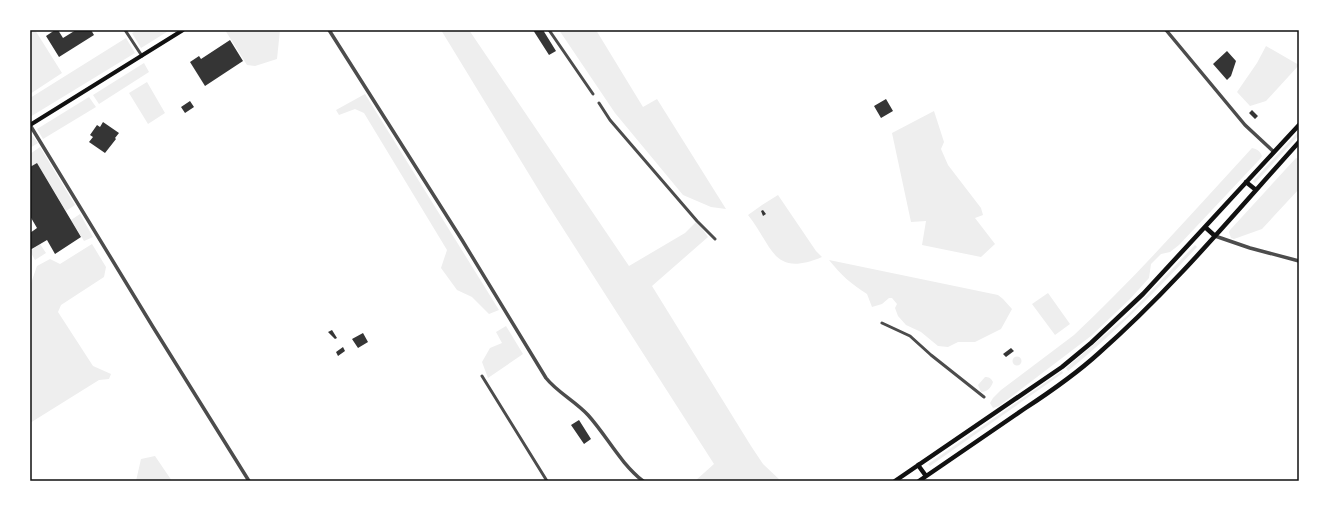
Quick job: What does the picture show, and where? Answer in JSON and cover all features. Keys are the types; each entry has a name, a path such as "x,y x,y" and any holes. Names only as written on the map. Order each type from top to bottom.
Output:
{"main road":[{"path":"30,125 184,30"},
{"path":"895,481 1037,384 1082,351 1143,294 1299,125"},
{"path":"919,481 1041,398 1075,374 1099,354 1152,304 1299,142"},
{"path":"1246,182 1256,190"},
{"path":"1205,227 1215,236"},
{"path":"918,465 926,476"}],"street":[{"path":"125,30 142,56"},
{"path":"329,30 462,240 546,378 587,414 629,468 643,481"},
{"path":"549,30 593,94"},
{"path":"1166,30 1245,125 1274,152"},
{"path":"599,103 610,120 697,221 715,239"},
{"path":"30,125 152,327 249,481"},
{"path":"1215,236 1250,248 1299,261"},
{"path":"882,323 910,336 931,355 984,397"},
{"path":"482,376 547,481"}],"shaded area":[{"path":"30,30 35,30 62,73 30,94"},
{"path":"138,30 170,30 141,48 132,33"},
{"path":"225,30 280,30 277,59 255,66 247,65"},
{"path":"441,30 469,30 629,266 685,233 697,221 708,237 652,286 751,446 763,464 781,481 695,481 714,464 546,202"},
{"path":"559,30 596,30 643,107 657,99 726,209 711,207 683,195 615,113"},
{"path":"126,38 135,53 30,117 30,98"},
{"path":"1266,46 1299,65 1266,101 1250,106 1237,92 1257,63"},
{"path":"144,63 149,72 99,104 93,95"},
{"path":"147,82 165,113 148,124 129,93"},
{"path":"365,94 499,310 489,314 472,297 457,290 441,268 447,250 364,113 355,109 339,115 336,110"},
{"path":"89,97 96,107 43,139 37,129"},
{"path":"934,111 944,142 941,149 948,165 981,208 983,215 975,218 995,244 981,257 922,245 926,221 911,222 892,133"},
{"path":"1299,131 1299,135 1255,183 1253,181"},
{"path":"30,133 38,143 30,148"},
{"path":"40,147 75,205 66,211 37,163 30,167 30,154"},
{"path":"1252,148 1260,153 1262,156 1260,159 1179,245 1170,252 1161,254 1151,264 1149,278 1130,299 1091,336 999,406 993,408 990,403 993,398 1001,390 1074,335 1097,313 1165,243"},
{"path":"1296,158 1299,159 1299,189 1262,229 1234,239 1231,238 1229,232 1230,230"},
{"path":"778,195 816,251 822,257 793,264 783,261 776,256 769,247 748,215"},
{"path":"80,214 93,237 84,241 71,220"},
{"path":"40,244 46,253 35,260 30,251"},
{"path":"92,244 106,267 104,277 61,305 58,312 93,366 111,374 109,379 99,380 30,423 30,286 37,266 50,259 60,264"},
{"path":"1195,245 1197,247 1135,311 1068,371 1066,368 1127,316"},
{"path":"829,260 998,295 1012,309 1001,329 975,342 958,342 948,347 938,346 921,332 906,325 898,316 895,308 897,304 892,298 889,298 882,304 872,307 867,294 846,279"},
{"path":"1048,293 1070,324 1055,335 1032,304"},
{"path":"506,326 523,354 488,378 482,362 490,348 502,343 496,332"},
{"path":"1017,356 1022,361 1017,366 1012,361"},
{"path":"1062,371 1063,373 930,466 928,464"},
{"path":"985,377 990,378 993,382 988,389 981,392 978,385"},
{"path":"155,456 172,481 136,481 141,459"}],"building":[{"path":"55,30 58,30 63,38 76,30 91,30 94,35 59,57 46,36"},
{"path":"533,30 543,30 556,51 549,55"},
{"path":"230,40 243,61 205,86 190,62 199,56 201,59"},
{"path":"1227,51 1236,61 1231,76 1227,80 1213,64"},
{"path":"886,99 893,111 881,118 874,106"},
{"path":"190,101 194,107 185,113 181,107"},
{"path":"1252,110 1258,116 1255,119 1249,113"},
{"path":"103,122 119,133 105,153 89,142 93,137 90,135 97,125 100,127"},
{"path":"37,163 81,237 55,254 47,240 30,250 30,233 37,228 30,216 30,167"},
{"path":"763,210 766,214 763,216 761,211"},
{"path":"332,330 337,338 335,339 328,332"},
{"path":"363,333 368,342 358,348 352,339"},
{"path":"343,347 345,351 338,356 336,352"},
{"path":"1011,348 1014,351 1006,357 1003,354"},
{"path":"579,420 591,439 584,444 571,425"}]}
